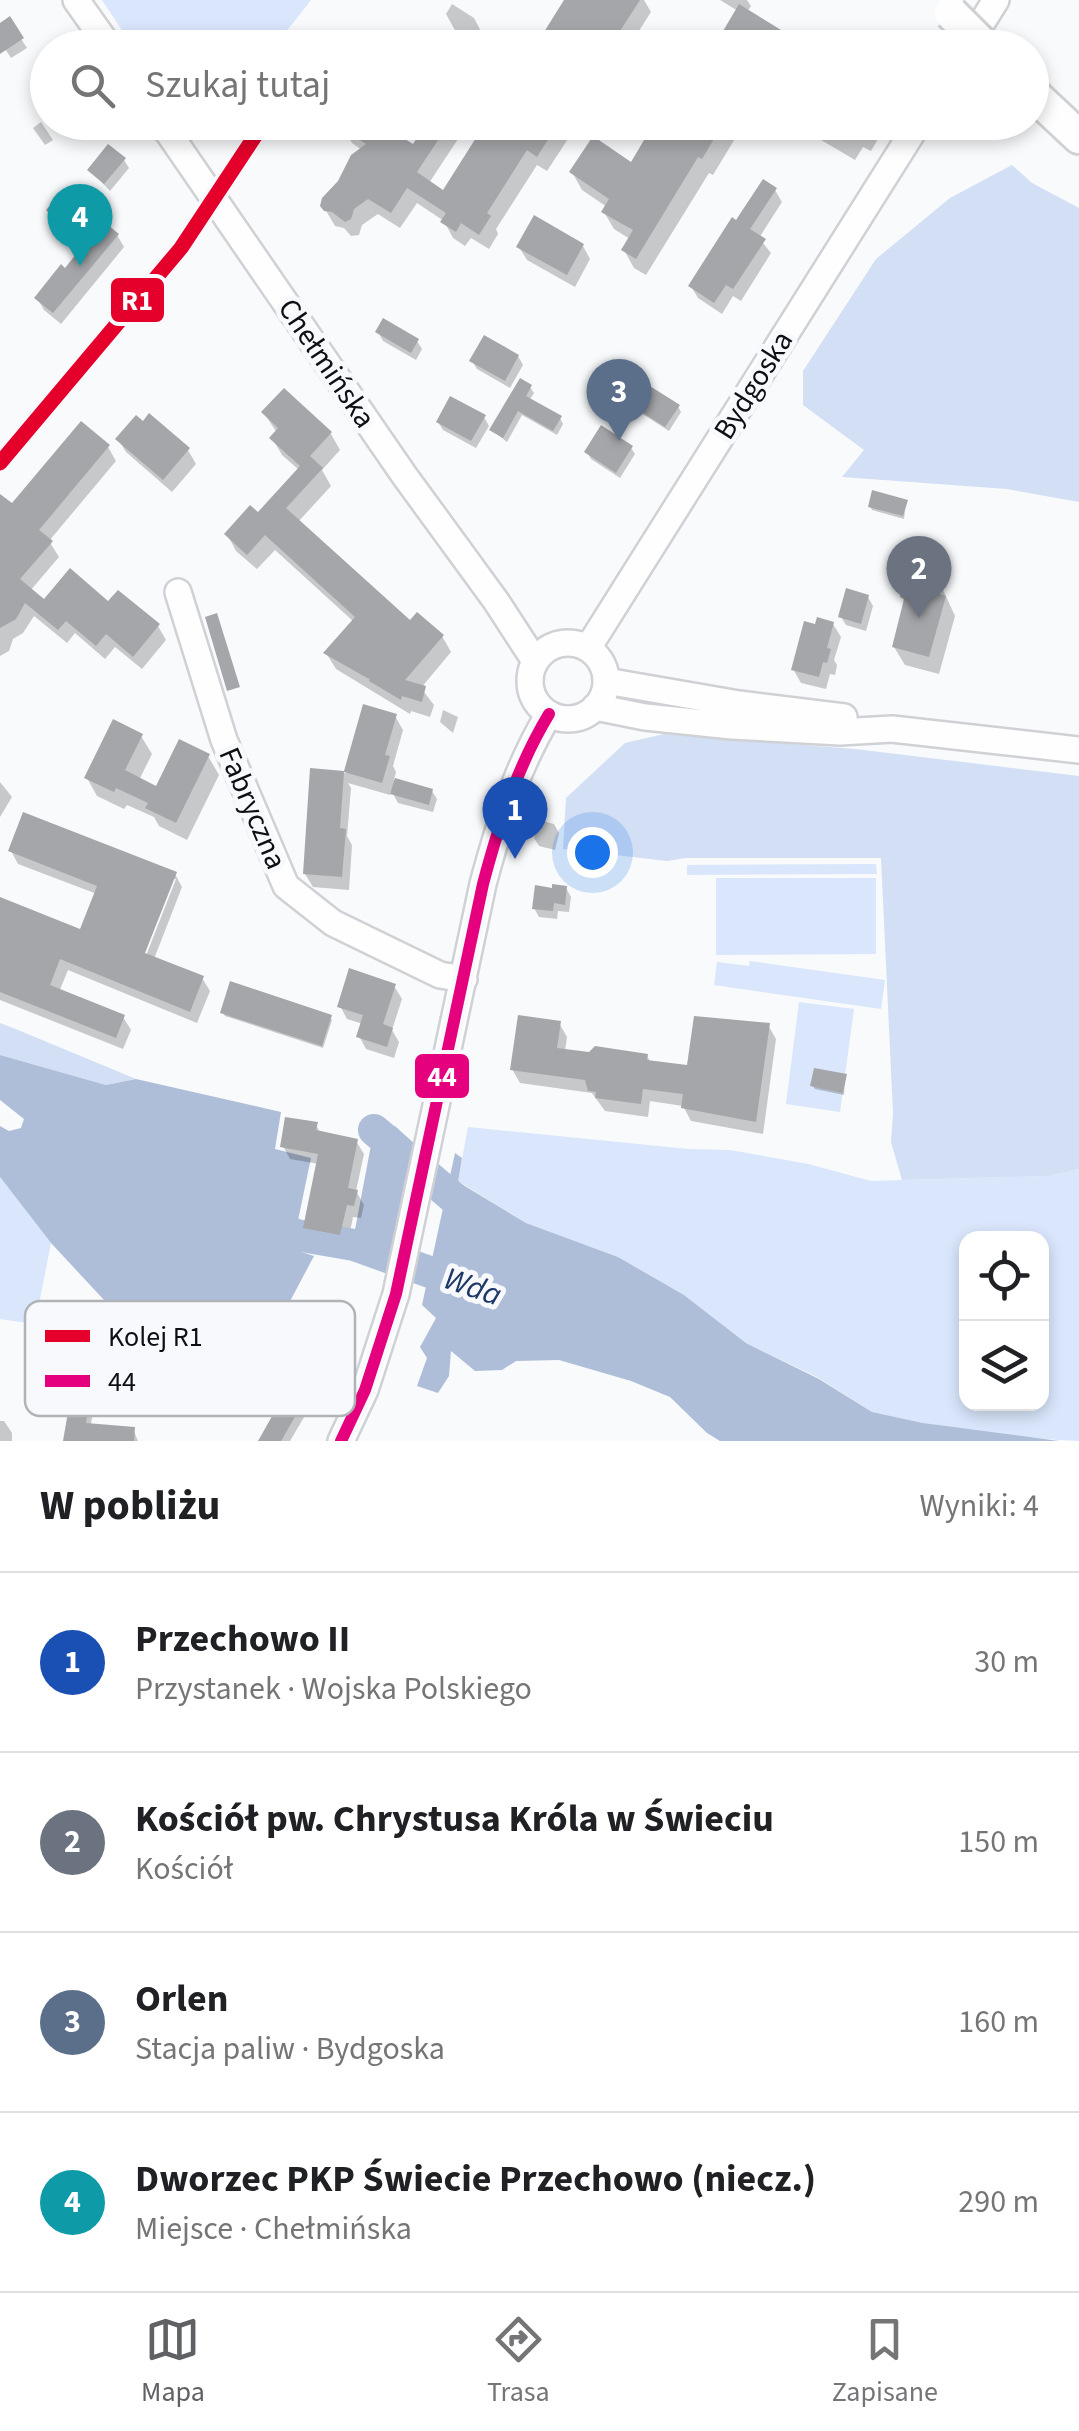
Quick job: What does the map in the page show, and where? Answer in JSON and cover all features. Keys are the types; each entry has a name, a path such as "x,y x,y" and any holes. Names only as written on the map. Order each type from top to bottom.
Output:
{"main road":[{"path":"940,0 969,30"},
{"path":"1049,109 1079,137"}],"street":[{"path":"76,0 97,30"},
{"path":"977,30 996,0"},
{"name":"Chełmińska","path":"173,140 404,475 496,601 530,624 543,653"},
{"name":"Bydgoska","path":"588,648 907,140"},
{"name":"Fabryczna","path":"178,592 224,740 286,886 334,924 440,975 464,979"},
{"path":"576,643 588,648 598,656 606,681 603,695 595,708 574,718 550,714 540,707 530,685 543,653 576,643"},
{"path":"606,681 739,704 867,719 892,729"},
{"path":"595,708 732,726 864,733 892,729 1079,750"},
{"path":"355,1411 386,1330 498,830 533,741 550,714"},
{"path":"341,1441 353,1416"}],"shaded area":[{"path":"102,0 311,0 287,30 122,30"},
{"path":"1012,165 1032,183 1079,208 1079,502 1007,489 842,477 864,450 803,405 803,371 876,259 950,198"},
{"path":"664,734 855,749 1079,776 1079,1169 1049,1176 902,1180 891,1142 893,1113 881,858 667,861 563,849 566,798 625,743"},
{"path":"876,864 877,874 687,875 687,865"},
{"path":"716,878 876,878 876,954 716,955"},
{"path":"750,961 885,980 881,1009 714,985 717,962 749,966"},
{"path":"799,1002 854,1009 840,1112 786,1104"},
{"path":"0,1023 136,1079 106,1085 0,1055"},
{"path":"468,1127 730,1150 808,1164 871,1181 1049,1176 1079,1169 1079,1441 1025,1438 872,1412 819,1378 746,1343 684,1295 618,1257 526,1223 458,1181"},
{"path":"0,1177 51,1243 40,1301 25,1301 25,1323 0,1319"}],"water":[{"path":"0,1055 106,1085 136,1079 281,1112 275,1149 311,1158 292,1249 314,1256 290,1301 105,1301 51,1243 0,1177 0,1126 9,1131 21,1128 24,1119 0,1100"},
{"path":"375,1124 395,1126 412,1142 389,1267 350,1256"},
{"path":"455,1153 462,1158 458,1182 526,1223 618,1257 684,1295 746,1343 819,1379 872,1412 923,1423 1059,1441 720,1441 670,1397 559,1360 516,1361 502,1370 475,1371 451,1351 449,1376 438,1393 417,1386 427,1358 420,1347 436,1318 422,1305"}],"building":[{"path":"564,0 640,0 621,30 545,30"},
{"path":"739,4 781,30 724,30"},
{"path":"10,16 24,38 0,54 0,23"},
{"path":"360,140 407,140 413,144 416,140 438,140 417,172 443,190 475,140 548,140 537,157 527,150 487,213 491,216 479,235 461,223 456,232 440,222 446,213 407,188 391,213 368,199 345,222 324,211 320,206 322,198 338,181 351,155 366,144"},
{"path":"590,140 599,140 631,162 644,140 713,140 702,159 698,157 636,259 621,250 633,230 601,212 609,199 569,172"},
{"path":"108,144 126,158 104,184 87,170"},
{"path":"763,179 777,188 750,229 766,239 733,289 726,285 714,303 688,286 732,217 736,220"},
{"path":"56,199 93,234 103,221 119,234 53,313 34,298 61,264 65,268 81,248 46,210"},
{"path":"534,215 584,244 567,275 516,247"},
{"path":"383,318 419,339 411,353 375,332"},
{"path":"484,335 519,355 505,381 469,361"},
{"path":"607,373 639,393 645,383 680,405 665,427 613,394 605,406 588,390 598,375 604,379"},
{"path":"520,378 532,385 526,396 562,416 553,431 518,411 503,438 489,430"},
{"path":"284,388 332,432 310,456 323,468 286,508 410,620 417,612 444,635 405,680 426,686 422,702 402,696 401,700 369,681 370,677 323,653 355,617 265,535 247,555 224,534 250,505 258,512 300,466 269,438 278,428 261,412"},
{"path":"450,396 486,415 471,441 436,422"},
{"path":"149,413 190,448 163,480 115,439 136,415 143,421"},
{"path":"81,421 110,445 39,530 53,541 20,579 44,599 70,568 108,601 118,590 160,624 133,657 106,634 96,646 66,621 58,630 25,603 16,619 0,628 0,494 12,503"},
{"path":"601,425 633,446 616,473 584,452"},
{"path":"872,490 908,500 903,516 868,507"},
{"path":"907,569 940,577 936,593 946,596 929,657 892,647"},
{"path":"846,588 869,595 861,624 838,617"},
{"path":"217,613 240,687 227,691 205,617"},
{"path":"817,617 834,622 827,648 831,649 819,677 791,670 804,621 815,624"},
{"path":"363,704 397,714 385,755 390,756 382,783 344,772 340,828 346,829 342,877 303,874 310,768 344,771"},
{"path":"113,719 143,734 125,770 156,786 179,739 210,754 176,823 145,808 148,803 84,778"},
{"path":"395,778 433,789 429,805 390,794"},
{"path":"23,812 177,872 145,953 204,976 190,1012 60,959 50,985 125,1015 116,1038 0,992 0,897 80,929 97,886 8,851"},
{"path":"552,884 567,886 565,905 554,903 553,911 532,909 535,885 552,888"},
{"path":"349,968 396,984 383,1024 393,1028 387,1047 356,1037 363,1015 337,1007"},
{"path":"230,981 332,1015 322,1046 220,1013"},
{"path":"518,1015 561,1021 557,1048 589,1052 595,1046 648,1054 647,1060 687,1065 694,1016 770,1023 756,1122 681,1108 683,1094 643,1089 641,1104 595,1098 596,1092 588,1091 585,1080 510,1070"},
{"path":"814,1068 847,1074 843,1093 810,1086"},
{"path":"285,1117 318,1122 316,1130 358,1139 348,1188 358,1190 354,1206 347,1205 340,1235 303,1228 318,1154 280,1147"},
{"path":"67,1416 87,1416 86,1423 135,1427 134,1441 63,1441"},
{"path":"272,1416 296,1416 281,1441 258,1441"}],"waterway":[{"path":"374,1130 463,1206 472,1227"},
{"name":"Wda","path":"255,1217 296,1235 354,1245 469,1286"}],"rail line":[{"name":"R1","path":"0,463 181,248 252,140"}],"transit line":[{"name":"44","path":"355,1411 396,1294 489,862 518,775 549,714"},
{"name":"44","path":"341,1441 353,1416"}],"place":[{"name":"Dworzec PKP Świecie Przechowo (niecz.)","path":"80,266"},
{"name":"Orlen","path":"619,441"},
{"name":"Kościół pw. Chrystusa Króla w Świeciu","path":"919,618"},
{"name":"Przechowo II","path":"515,859"}]}
